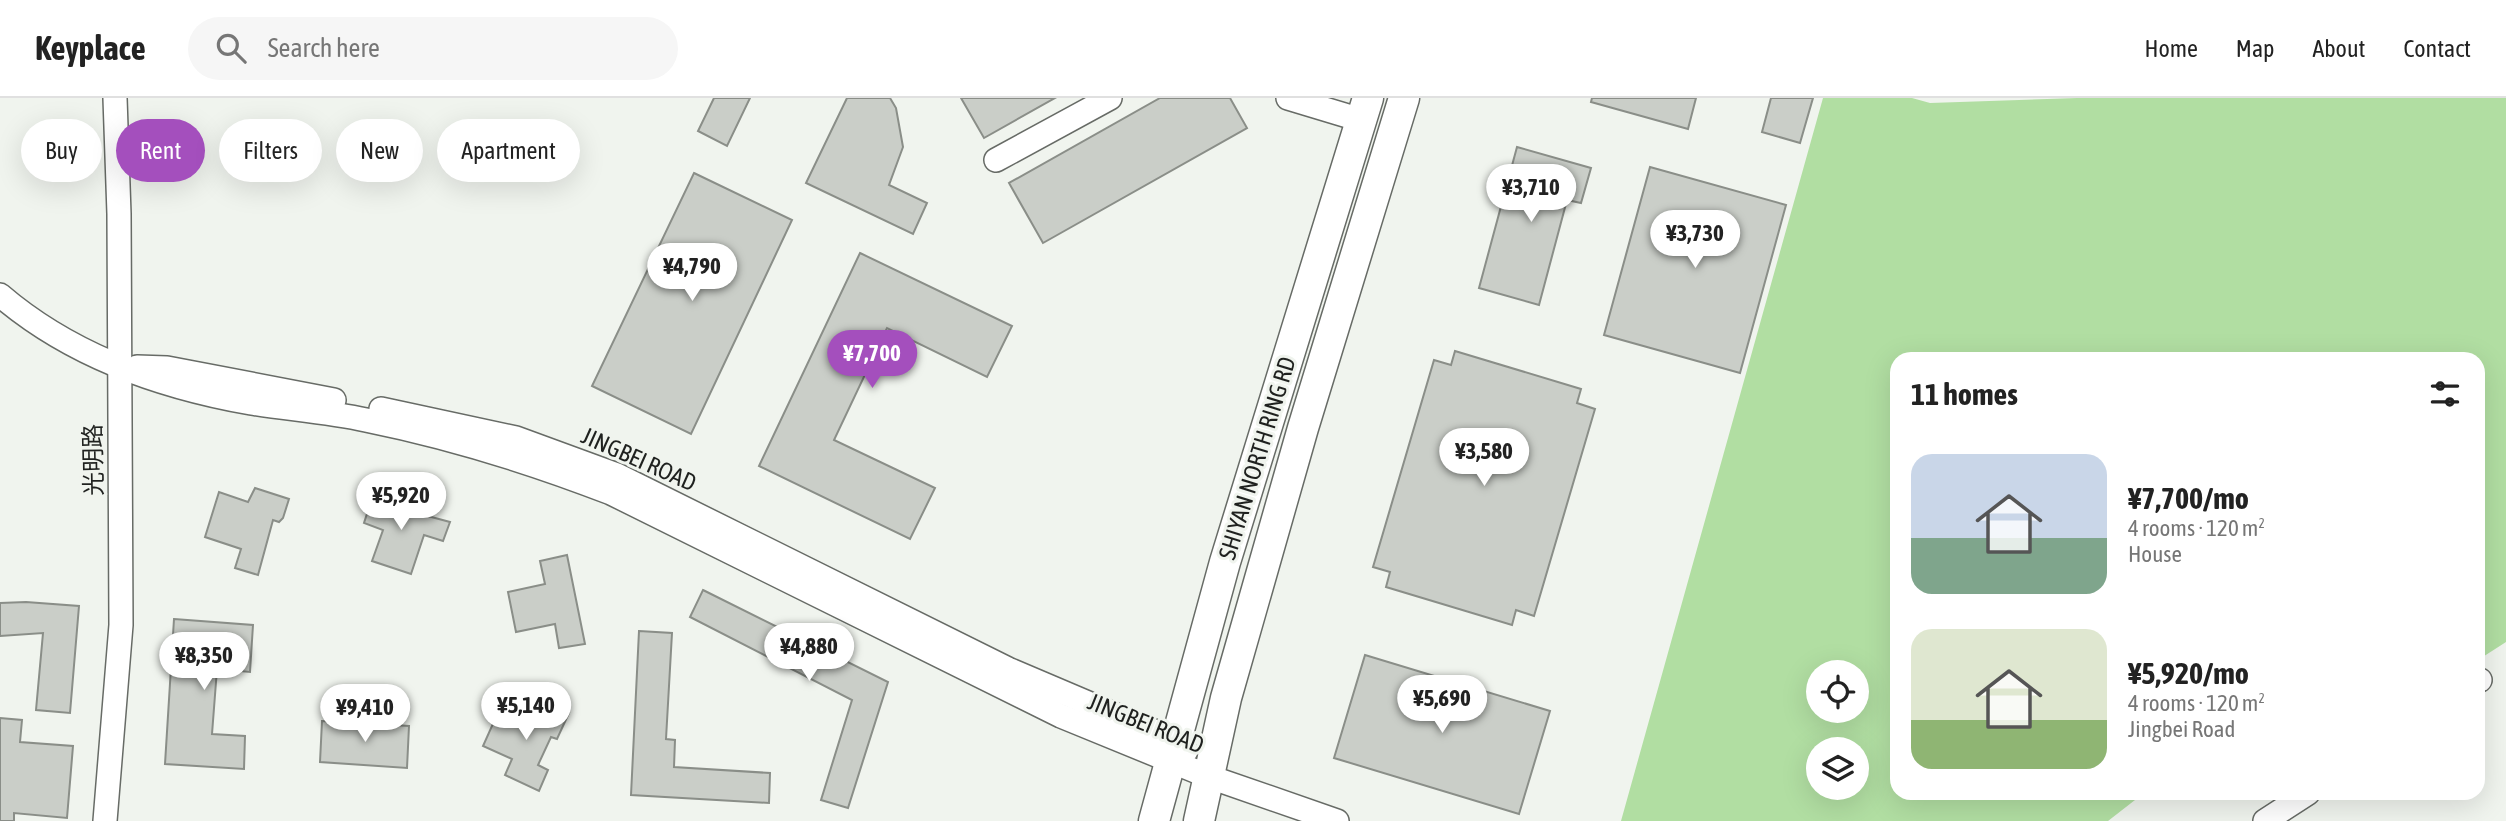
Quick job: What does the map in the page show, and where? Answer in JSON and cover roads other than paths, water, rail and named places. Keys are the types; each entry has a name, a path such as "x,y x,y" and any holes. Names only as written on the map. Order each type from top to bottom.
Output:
{"main road":[{"name":"SHIYAN NORTH RING RD","path":"1199,821 1226,698 1299,442 1404,98"},
{"name":"SHIYAN NORTH RING RD","path":"1154,821 1229,549 1364,109"}],"street":[{"name":"光明路","path":"105,821 121,625 115,98"},
{"path":"996,160 1110,98"},
{"path":"1289,98 1364,109"},
{"name":"JINGBEI ROAD","path":"0,295 54,334 120,367 167,368 455,422 558,451 692,511 1173,750 1209,778"},
{"path":"1209,778 1337,821"},
{"path":"2265,821 2297,800"}]}
